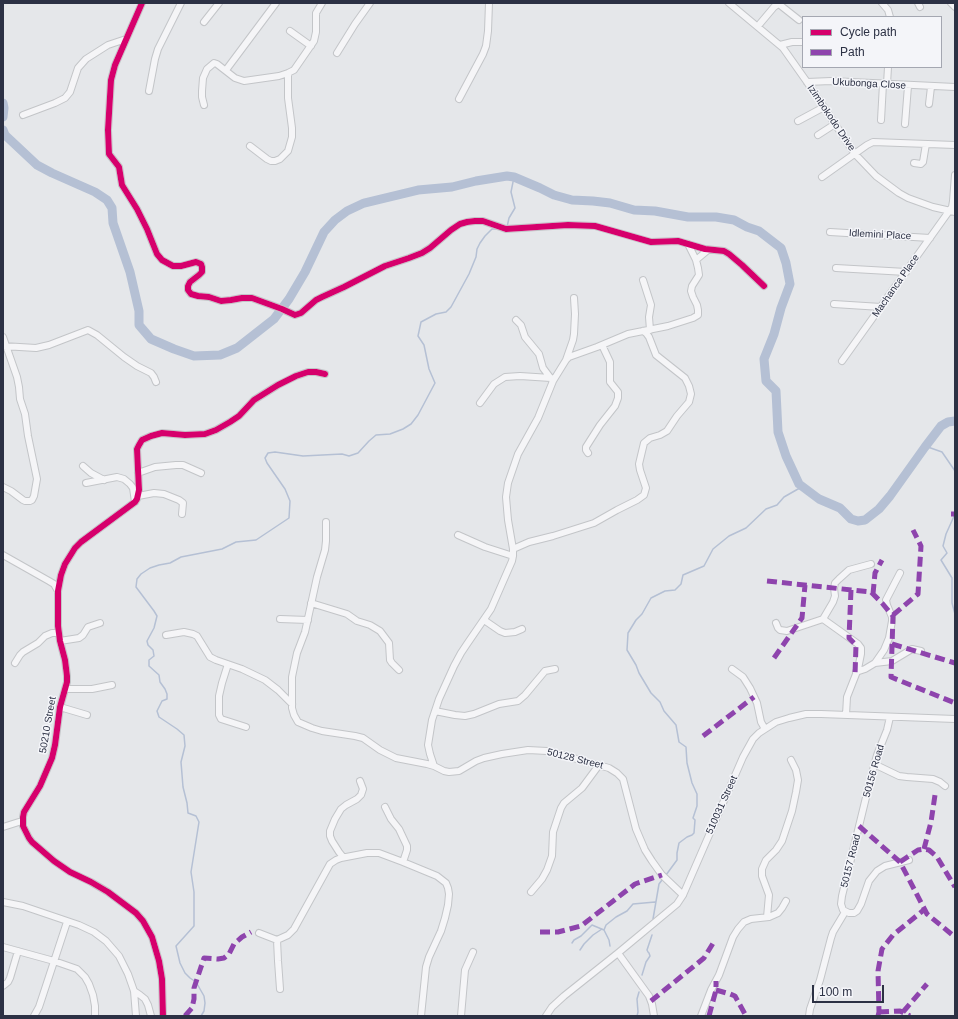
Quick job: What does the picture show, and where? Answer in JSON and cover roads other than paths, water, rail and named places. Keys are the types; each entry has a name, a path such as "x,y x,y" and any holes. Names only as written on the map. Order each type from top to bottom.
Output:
{"street":[{"path":"142,3 115,65 111,80 108,154 118,168 122,185 148,229 157,254 162,260 174,266 181,266 196,262 201,264 202,272 190,282 188,286 188,290 192,294 221,300 252,298 295,315 301,313 322,296 344,287 385,266 422,253 460,224 483,221 506,229 568,224 594,226 652,242 678,241 708,250 724,251 764,286"},
{"path":"149,92 158,49 181,3"},
{"path":"204,22 219,3"},
{"path":"226,70 276,3"},
{"path":"204,105 202,91 204,75 212,64 216,63 237,79 244,81 292,72 311,46 315,37 316,13 322,3"},
{"path":"336,53 370,3"},
{"path":"459,99 486,46 489,3"},
{"name":"Izimbokodo Drive","path":"730,3 780,45 856,154 876,176 899,193 924,204 952,212"},
{"path":"882,3 888,10 890,16"},
{"path":"951,3 955,7"},
{"path":"758,26 778,4 800,20"},
{"path":"290,31 311,46"},
{"path":"23,115 63,100 70,92 78,68 86,59 108,44 126,39"},
{"path":"780,45 792,42 802,42"},
{"path":"881,120 888,68"},
{"path":"250,146 271,161 280,158 288,151 292,137 292,128 288,98 288,73"},
{"name":"Ukubonga Close","path":"807,82 955,87"},
{"path":"905,124 908,86"},
{"path":"930,87 930,104"},
{"path":"798,122 824,107"},
{"path":"818,135 835,124"},
{"path":"822,177 873,142 955,145"},
{"path":"914,164 921,164 923,162 926,144"},
{"path":"952,212 955,175"},
{"name":"Machanca Place","path":"842,362 930,238 952,212"},
{"name":"Idlemini Place","path":"830,232 930,238"},
{"path":"566,360 624,335 668,326 698,315 697,305 691,291 692,286 699,276 698,268 696,260 688,244"},
{"path":"696,260 708,250"},
{"path":"836,268 906,272"},
{"path":"642,280 650,303 650,330"},
{"path":"434,766 428,745 439,699 467,644 496,601 510,567 513,552 506,504 508,483 518,454 538,418 552,380 566,360 574,334 574,298"},
{"path":"834,304 881,307"},
{"path":"516,320 521,325 526,337 539,354 543,368 552,380"},
{"path":"5,346 36,348 49,345 88,330 97,335 117,353 130,362 151,373 156,382"},
{"path":"458,535 485,547 513,552 529,542 594,523 644,495 646,488 639,464 644,443 650,438 660,435 667,430 689,402 691,394 685,378 656,355 650,337 643,331"},
{"path":"3,337 17,377 20,399 25,414 37,479 34,496 30,501 23,500 11,491 3,488"},
{"path":"588,453 586,447 600,425 615,406 618,398 618,392 610,382 610,362 602,345"},
{"path":"137,499 137,450 142,440 162,433 185,435 205,434 216,430 239,416 254,400 296,376 308,372 325,374"},
{"path":"480,403 494,384 505,377 520,376 552,380"},
{"path":"138,473 159,466 176,465 183,465 201,473"},
{"path":"83,466 91,473 104,480"},
{"path":"86,483 117,478 124,479 133,488 137,499"},
{"path":"137,499 154,493 164,494 183,503 182,514"},
{"name":"50210 Street","path":"22,821 24,812 40,786 52,758 60,707 67,682 65,660 58,633 58,591 61,575 74,548 137,499"},
{"name":"50128 Street","path":"326,522 325,550 317,576 305,632 294,662 292,677 292,704 296,720 303,725 322,731 364,738 380,750 396,758 434,766 444,771 455,772 484,758 528,750 553,752 614,770 622,779 636,829 645,850 662,875 683,895"},
{"path":"3,555 54,584 58,591"},
{"path":"776,623 780,630 787,631 823,619 833,602 835,596 834,588 839,579 849,570 870,564"},
{"path":"875,663 884,650 889,638 892,626 892,617 886,600 900,573"},
{"path":"311,603 347,614 357,621 370,625 380,631 389,643 390,660 399,670"},
{"path":"280,619 308,620"},
{"path":"823,619 858,644 861,648 856,672 848,693 846,715"},
{"path":"484,620 505,633 515,632 522,629"},
{"path":"60,641 79,638 88,627 100,623"},
{"path":"166,635 184,632 198,636 210,657 242,669 265,680 292,704"},
{"path":"15,663 23,652 38,643 45,636 52,633 58,633"},
{"path":"856,672 875,663 892,660 912,649 921,651"},
{"path":"228,664 219,696 219,715 221,718 246,727"},
{"path":"435,711 466,716 499,704 518,701 525,696 545,671 554,669"},
{"path":"732,669 743,677 750,688 757,703 761,722 765,729"},
{"path":"65,689 92,689 112,685"},
{"path":"60,707 87,715"},
{"name":"510031 Street","path":"546,1016 552,1007 564,996 677,904 683,895 748,748 753,739 765,729 776,722 806,714 955,719"},
{"name":"50156 Road","path":"859,826 874,764 887,730 890,717"},
{"path":"767,917 769,895 762,876 762,869 766,860 776,850 782,841 792,812 798,780 792,760"},
{"path":"874,764 899,776 907,778 933,779 945,786"},
{"path":"531,892 542,879 547,870 552,856 553,832 564,802 582,788 599,765"},
{"path":"343,857 332,840 330,831 341,809 361,795 363,789 360,782"},
{"path":"385,807 391,819 399,829 407,846 403,862"},
{"path":"3,828 22,821 29,838 45,854 70,872 108,892 136,913 143,921 152,937 159,961 162,979 163,1016"},
{"name":"50157 Road","path":"845,912 841,907 842,896 859,826"},
{"path":"258,933 277,940 288,935 294,929 330,864 343,857 367,853 385,855 441,879 446,883 449,894 448,905 443,925 426,966 421,1016"},
{"path":"809,1016 833,932 845,912 854,913 857,911 869,881 877,871 885,866 909,860"},
{"path":"700,1016 716,981 733,937 741,925 752,919 774,915 780,911 786,901"},
{"path":"3,902 23,906 88,929 106,941 119,956 128,974 134,991 136,1016"},
{"path":"34,1016 39,1007 67,922"},
{"path":"277,940 280,989"},
{"path":"3,947 77,969 85,977 89,984 93,995 95,1016"},
{"path":"3,986 10,978 18,951"},
{"path":"461,1016 465,970 472,952"},
{"path":"618,953 649,996 654,1016"},
{"path":"134,991 144,999 148,1005 151,1016"}],"waterway":[{"path":"3,103 3,117"},
{"path":"3,130 5,135 37,165 95,192 107,200 112,208 113,223 130,272 139,311 139,325 151,339 194,356 220,355 237,348 274,319 289,299 305,272 324,232 335,220 347,211 364,203 418,190 452,187 507,176 514,177 554,195 572,200 610,203 634,210 655,211 688,217 716,217 734,220 759,231 781,248 786,263 790,284 781,308 774,334 764,359 766,381 776,391 778,432 786,456 799,484 819,499 840,508 851,519 858,521 865,520 879,509 941,426 948,422 955,421"},
{"path":"507,227 509,218 515,208 511,192 514,177"},
{"path":"201,1016 204,1011 204,996 196,982 185,973 180,963 176,946 194,926 194,892 191,872 199,822 196,816 188,813 183,787 181,762 185,746 184,735 159,717 157,711 162,701 167,699 167,694 160,682 159,675 149,666 149,660 154,656 153,650 148,645 147,641 154,628 157,616 136,587 137,579 141,574 150,568 170,563 181,557 222,549 236,542 256,540 289,518 290,501 285,489 267,463 265,458 268,453 275,452 303,456 342,454 349,456 358,453 376,435 390,434 411,424 418,415 435,383 429,369 424,345 418,336 421,322 436,314 446,312 451,307 469,274 480,243 492,229 498,229"},
{"path":"925,446 942,452 955,471"},
{"path":"666,875 677,860 679,843 694,833 695,820 693,818 697,806 697,794 692,783 687,763 686,747 679,742 676,725 664,711 660,702 651,693 627,650 628,633 636,620 642,614 651,598 665,591 675,590 681,584 683,575 704,566 713,549 729,536 746,528 766,509 777,505 784,497 798,489 806,488"},
{"path":"955,514 946,534 943,546 947,553 941,560 952,578 952,603 955,614"},
{"path":"653,919 659,884 662,880"},
{"path":"610,946 604,930 606,925 627,911 633,904 655,902"},
{"path":"572,943 592,925 604,930"},
{"path":"580,950 593,935 602,929"},
{"path":"642,975 646,962 650,956 647,950 652,935"},
{"path":"637,1016 637,999 639,992"}]}
